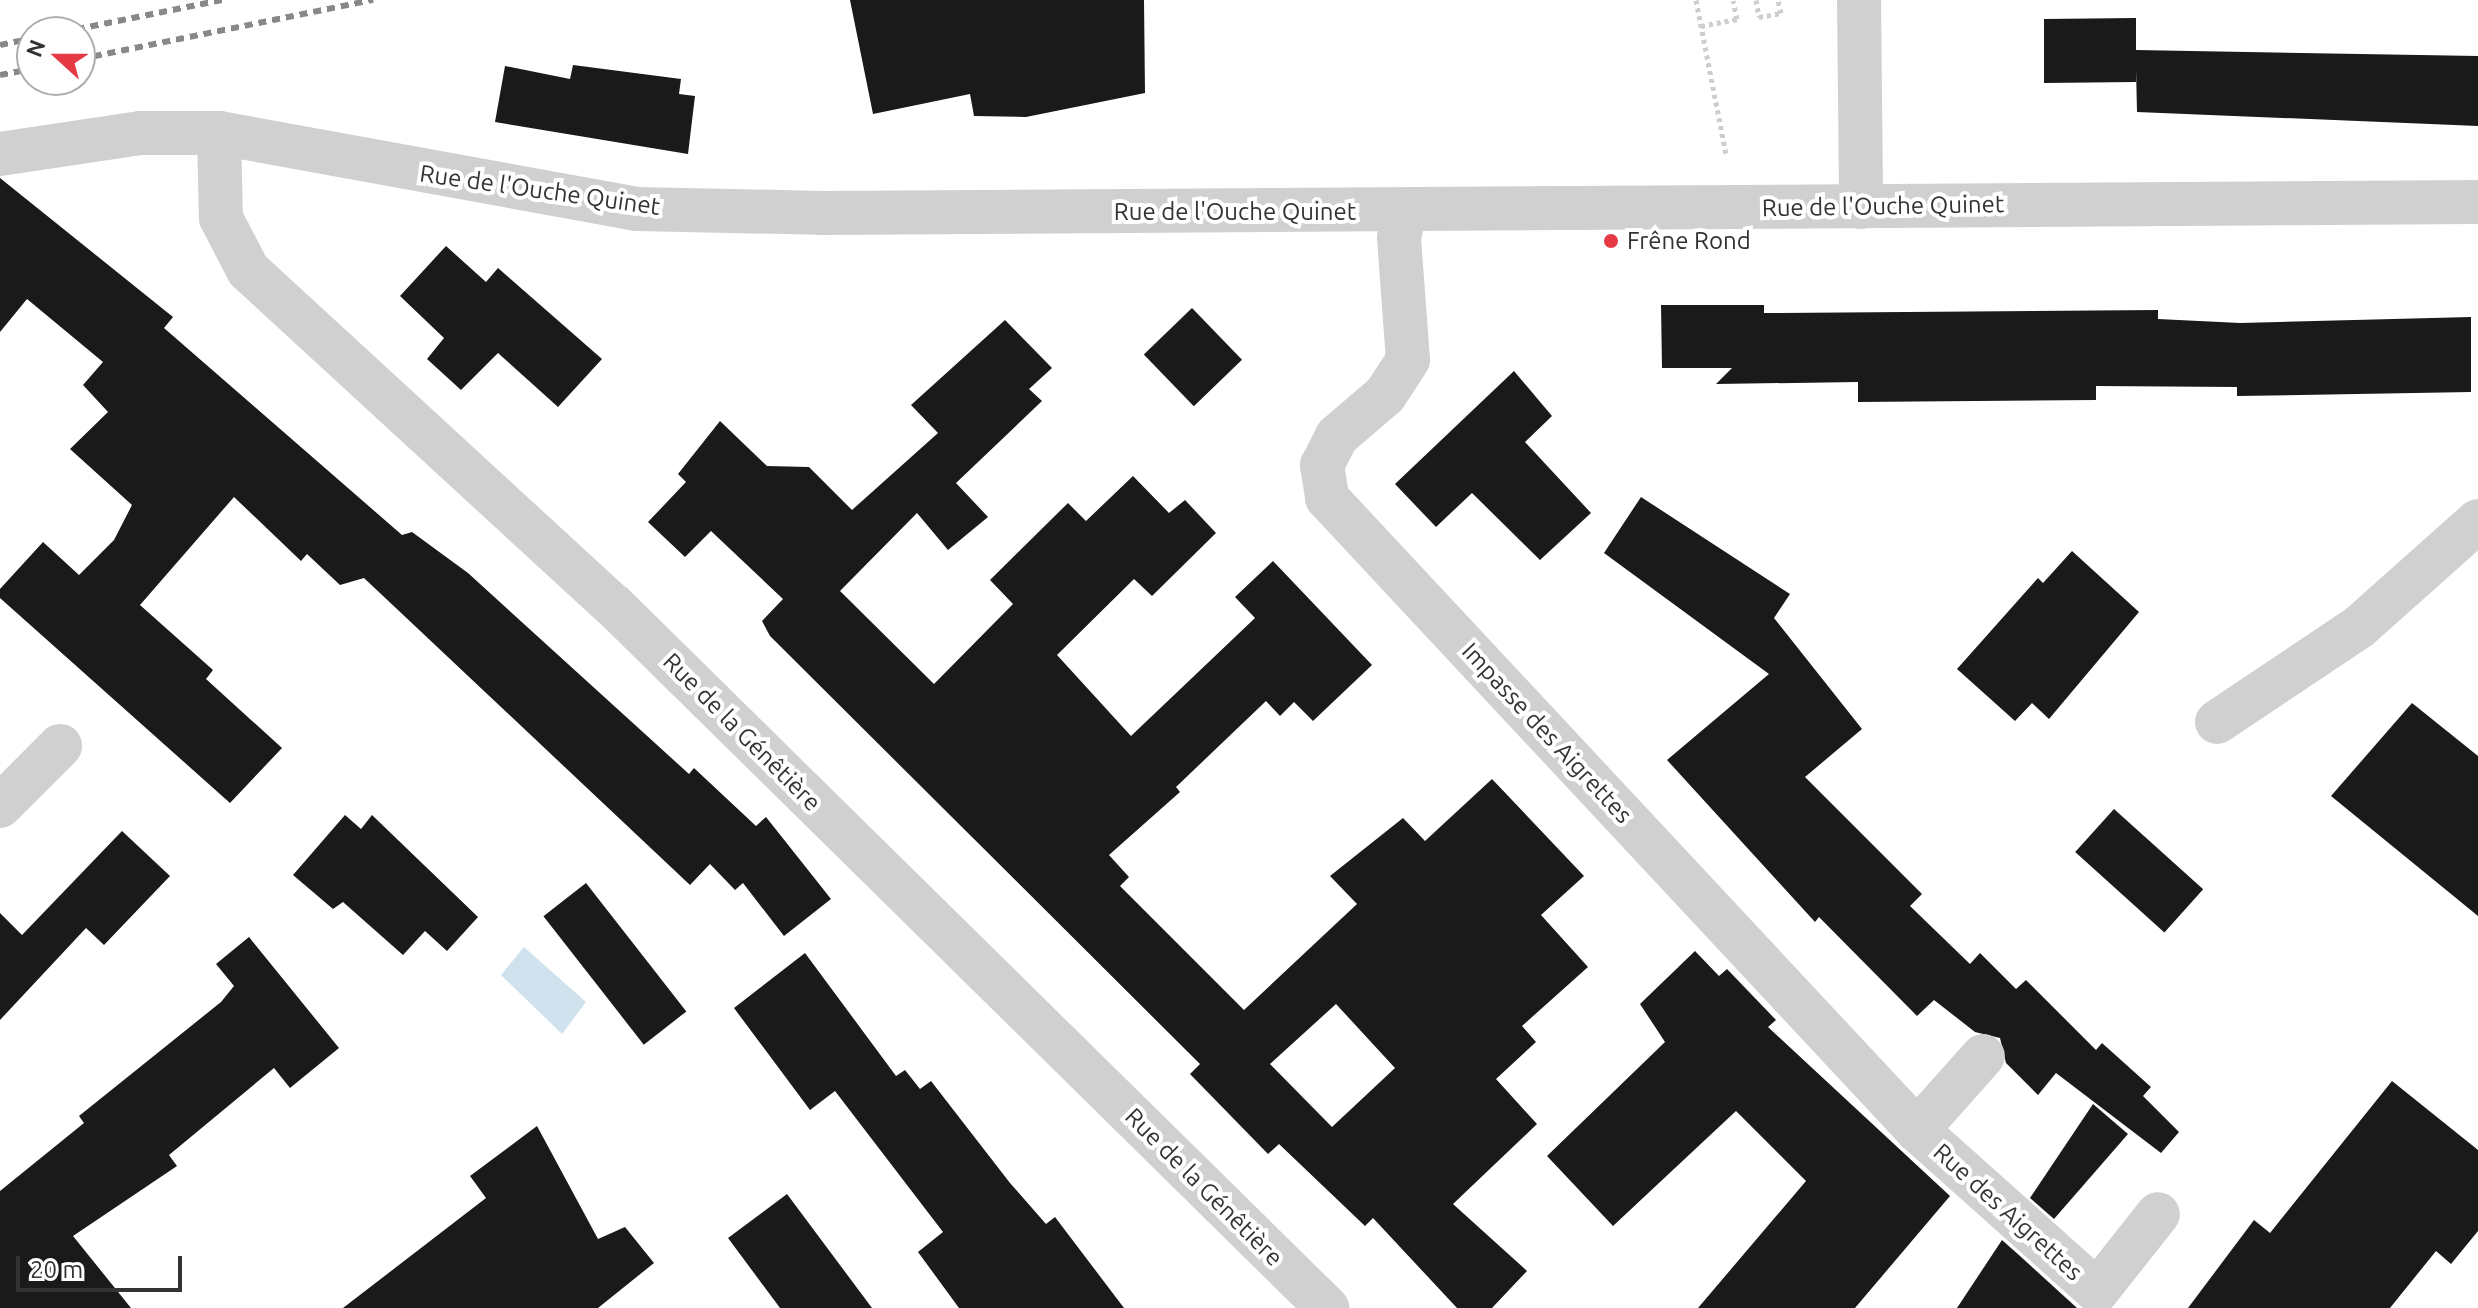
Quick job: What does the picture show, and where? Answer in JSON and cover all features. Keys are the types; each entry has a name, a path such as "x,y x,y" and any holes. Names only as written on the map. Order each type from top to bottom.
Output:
{"street":[{"path":"1859,0 1861,207"},
{"name":"Rue de l'Ouche Quinet","path":"0,154 140,133 219,133 637,209 1404,213 1735,207 2478,202"},
{"name":"Rue de la Génêtière","path":"219,133 221,218 248,270 614,606 1327,1308"},
{"name":"Impasse des Aigrettes","path":"1404,213 1399,238 1408,360 1385,395 1337,436 1322,465 1327,498 1917,1130"},
{"path":"2217,722 2359,627 2478,521"},
{"path":"0,806 60,746"},
{"path":"1917,1130 1983,1056"},
{"name":"Rue des Aigrettes","path":"1917,1130 2097,1291 2158,1214"}],"path":[{"path":"1696,0 1735,207"},
{"path":"1701,26 1737,19 1733,0"},
{"path":"1756,0 1759,17 1781,13 1778,0"}],"water":[{"path":"524,947 586,1002 562,1034 501,975"}],"building":[{"path":"850,0 1144,0 1145,93 1026,117 974,116 970,94 873,114"},
{"path":"2136,18 2136,50 2478,56 2478,126 2137,112 2136,69 2136,82 2044,83 2044,19"},
{"path":"573,65 681,79 679,94 695,96 688,154 495,122 505,66 570,79"},
{"path":"0,178 173,317 164,328 402,535 412,532 468,573 689,774 694,768 756,826 766,817 831,899 784,936 743,883 735,890 710,864 690,885 364,578 340,585 307,554 301,561 234,497 140,605 213,670 206,679 282,748 230,803 0,598 0,589 43,542 79,575 114,540 132,505 70,449 108,412 83,385 103,362 27,299 0,332"},
{"path":"446,246 486,282 498,268 602,359 558,407 498,353 461,390 427,359 444,338 400,296"},
{"path":"1661,305 1764,305 1764,313 2158,310 2158,319 2240,323 2471,317 2471,392 2237,396 2237,387 2096,386 2096,400 1858,402 1858,382 1716,384 1732,368 1662,368"},
{"path":"1192,308 1242,360 1194,406 1144,355"},
{"path":"1005,320 1052,368 1029,389 1042,401 956,483 988,517 948,550 917,513 840,591 934,684 1013,604 990,580 1068,503 1086,521 1133,476 1169,513 1185,500 1216,533 1152,596 1134,579 1057,655 1131,736 1255,618 1235,597 1273,561 1372,665 1313,721 1294,702 1280,716 1266,701 1176,787 1180,792 1109,855 1129,877 1120,886 1244,1010 1357,904 1330,876 1403,818 1425,841 1492,779 1584,876 1541,915 1588,967 1522,1026 1536,1042 1496,1079 1537,1124 1453,1204 1527,1271 1492,1308 1457,1308 1373,1218 1365,1226 1279,1144 1268,1154 1190,1074 1200,1064 770,636 762,621 783,599 711,531 685,557 648,522 686,482 678,474 720,421 767,466 809,467 852,510 938,433 911,405","holes":["1336,1004 1395,1068 1332,1127 1270,1064"]},
{"path":"1514,371 1552,416 1525,442 1591,513 1540,560 1472,493 1436,527 1395,484"},
{"path":"1641,497 1790,594 1774,618 1862,729 1805,777 1922,894 1910,906 1970,964 1980,953 2016,989 2026,980 2096,1050 2102,1043 2151,1087 2143,1096 2179,1132 2161,1153 2056,1073 2038,1095 2006,1063 2000,1038 1975,1032 1934,1000 1917,1016 1819,917 1815,922 1667,760 1769,674 1604,553"},
{"path":"2072,551 2139,612 2049,719 2032,703 2015,721 1957,669 2038,578 2043,583"},
{"path":"2412,703 2478,756 2478,916 2331,796"},
{"path":"2114,809 2203,889 2164,932 2075,852"},
{"path":"345,815 361,829 372,815 478,917 447,951 425,931 403,955 343,902 333,909 293,875"},
{"path":"122,831 170,876 104,945 86,928 0,1020 0,913 22,935"},
{"path":"586,883 686,1011 644,1045 543,916"},
{"path":"249,937 339,1048 290,1088 274,1068 169,1155 177,1166 73,1236 131,1308 0,1308 0,1191 84,1123 79,1116 221,1002 234,986 216,964"},
{"path":"1695,951 1719,976 1727,969 1776,1020 1768,1027 1950,1196 1855,1308 1698,1308 1806,1181 1736,1111 1613,1226 1547,1156 1665,1042 1640,1004"},
{"path":"805,953 896,1076 905,1070 920,1089 931,1081 1046,1224 1055,1217 1124,1308 959,1308 918,1252 943,1232 835,1091 810,1110 734,1008"},
{"path":"2392,1081 2478,1150 2478,1231 2451,1264 2436,1251 2390,1308 2188,1308 2254,1220 2270,1233"},
{"path":"2093,1104 2128,1134 2054,1219 2030,1198"},
{"path":"537,1126 598,1239 625,1227 654,1263 598,1308 343,1308 486,1198 470,1176"},
{"path":"787,1194 872,1308 780,1308 728,1238"},
{"path":"2002,1240 2020,1256 2077,1308 1957,1308"}],"railway":[{"path":"96,25 222,0"},
{"path":"96,56 373,0"},
{"path":"0,45 16,42"},
{"path":"0,75 16,72"}],"place":[{"name":"Frêne Rond","path":"1611,241"}]}
